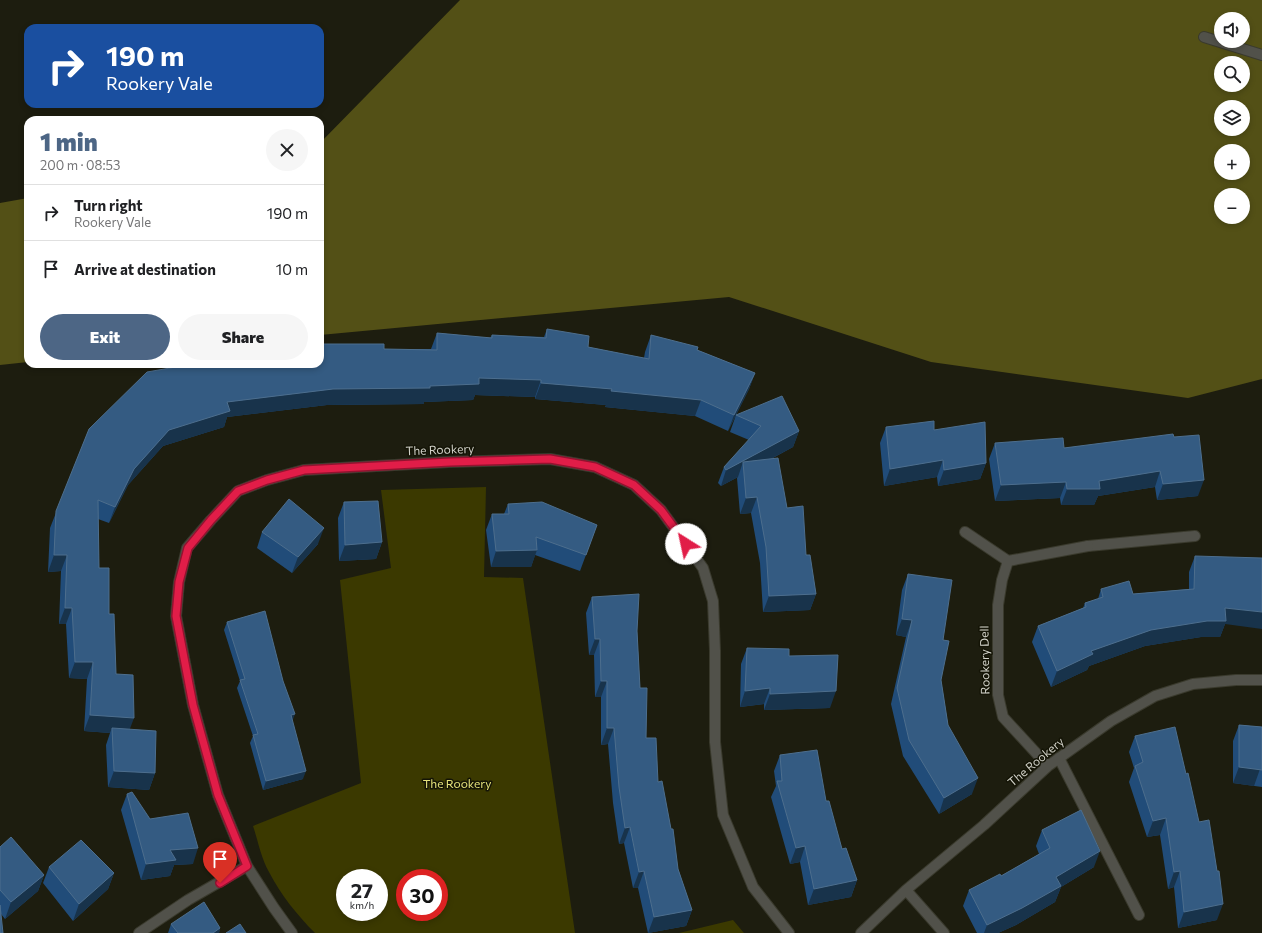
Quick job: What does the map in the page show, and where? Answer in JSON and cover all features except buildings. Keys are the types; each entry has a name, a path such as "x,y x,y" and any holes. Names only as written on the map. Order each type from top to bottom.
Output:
{"street":[{"path":"1204,37 1262,55"},
{"name":"The Rookery","path":"292,933 247,866 218,795 193,705 176,616 179,582 188,548 238,491 267,480 304,470 450,462 550,459 595,467 634,485 661,510 703,568 713,601 715,652 715,742 723,815 753,887 789,933"},
{"path":"965,532 1008,561 1088,546 1195,536"},
{"name":"Rookery Dell","path":"1008,561 1002,580 998,605 998,695 1003,717 1048,766"},
{"name":"The Rookery","path":"861,933 906,890 984,825 1048,766 1111,721 1155,696 1193,684 1236,680 1262,680"},
{"path":"1059,758 1139,915"},
{"path":"140,933 188,900 247,866"},
{"path":"906,890 944,933"}],"green space":[{"name":"The Rookery","path":"486,487 484,577 523,578 575,933 315,933 284,897 266,867 253,826 361,783 340,580 391,568 381,490"},
{"path":"733,920 744,933 679,933"}],"shaded area":[{"path":"460,0 1262,0 1262,379 1188,398 931,362 729,297 324,335 324,139"},
{"path":"24,199 24,362 0,365 0,203"}],"route":[{"path":"220,883 247,866 218,795 193,705 176,616 179,582 188,548 238,491 267,480 304,470 450,462 550,459 595,467 634,485 661,510 686,544"}]}
